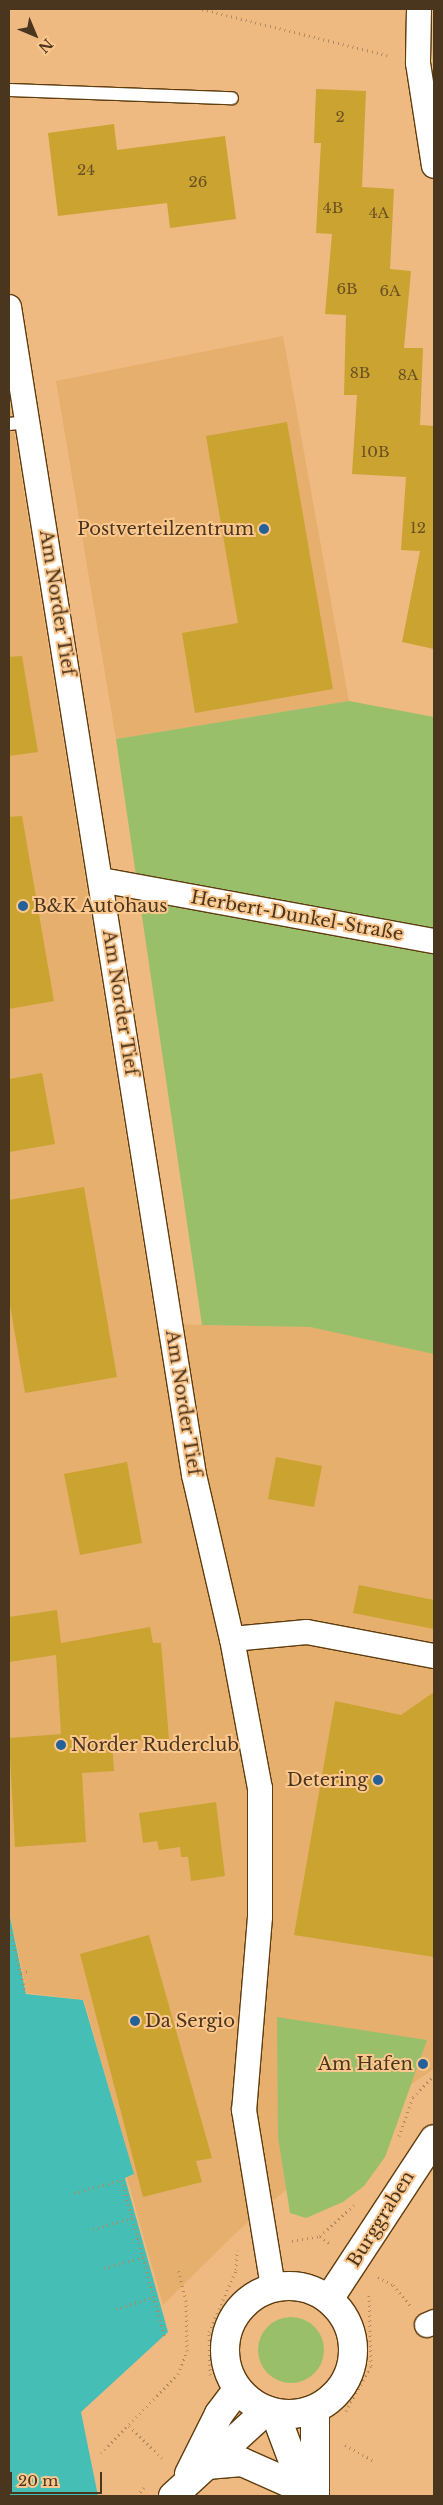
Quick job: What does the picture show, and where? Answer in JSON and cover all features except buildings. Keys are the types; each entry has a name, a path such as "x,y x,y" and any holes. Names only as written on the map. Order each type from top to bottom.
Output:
{"main road":[{"name":"Burggraben","path":"329,2299 434,2139"},
{"path":"295,2286 329,2299 349,2327 353,2350 348,2374 335,2395 315,2409 295,2414 271,2412 238,2389 227,2366 225,2341 234,2318 250,2299 273,2288 295,2286"},
{"path":"178,2490 219,2414 238,2389"},
{"path":"308,2494 317,2444 315,2409"},
{"path":"178,2490 271,2412"},
{"path":"271,2412 308,2494"},
{"path":"207,2465 242,2462 308,2494"}],"street":[{"path":"420,9 418,62 434,166"},
{"name":"Am Norder Tief","path":"9,307 18,423 101,880 194,1475 232,1639"},
{"name":"Herbert-Dunkel-Straße","path":"101,880 434,941"},
{"path":"273,2288 244,2110 260,1918 260,1788 232,1639 307,1632 434,1656"}],"lane":[{"path":"9,90 232,98"}],"path":[{"path":"202,9 418,62"},
{"path":"9,1926 25,1991"},
{"path":"21,1972 30,1970"},
{"path":"396,2142 413,2097 434,2075"},
{"path":"74,2193 122,2180 164,2335"},
{"path":"219,2414 204,2403 210,2389 208,2332 236,2270 236,2250 320,2236 362,2197"},
{"path":"92,2228 132,2218"},
{"path":"104,2268 143,2257"},
{"path":"101,2453 162,2394 178,2374 187,2350 186,2301 178,2270"},
{"path":"372,2284 376,2277 393,2285 431,2324"},
{"path":"343,2415 359,2394 371,2366 369,2292"},
{"path":"116,2309 154,2297"},
{"path":"129,2426 164,2461"},
{"path":"317,2444 350,2446 374,2462"}],"shaded area":[{"path":"283,336 349,701 116,739 56,381"},
{"path":"9,399 156,1324 310,1327 434,1351 434,2069 401,2091 238,2231 163,2305 127,2178 134,2175 84,2000 27,1993 9,1910"}],"green space":[{"path":"349,701 434,717 434,1354 310,1327 202,1325 116,739"},
{"path":"277,2017 427,2040 385,2157 364,2186 343,2202 306,2218 290,2213 278,2137"},
{"path":"291,2317 304,2320 314,2327 321,2337 324,2350 321,2363 314,2373 304,2380 291,2383 278,2380 268,2373 261,2363 258,2350 261,2337 268,2327 278,2320"}],"water":[{"path":"9,1912 26,1994 83,2000 134,2174 125,2178 168,2332 81,2412 98,2496 9,2496"}],"place":[{"name":"Postverteilzentrum","path":"264,529"},
{"name":"B&K Autohaus","path":"23,906"},
{"name":"Norder Ruderclub","path":"61,1745"},
{"name":"Detering","path":"378,1780"},
{"name":"Da Sergio","path":"135,2021"},
{"name":"Am Hafen","path":"423,2064"}]}
